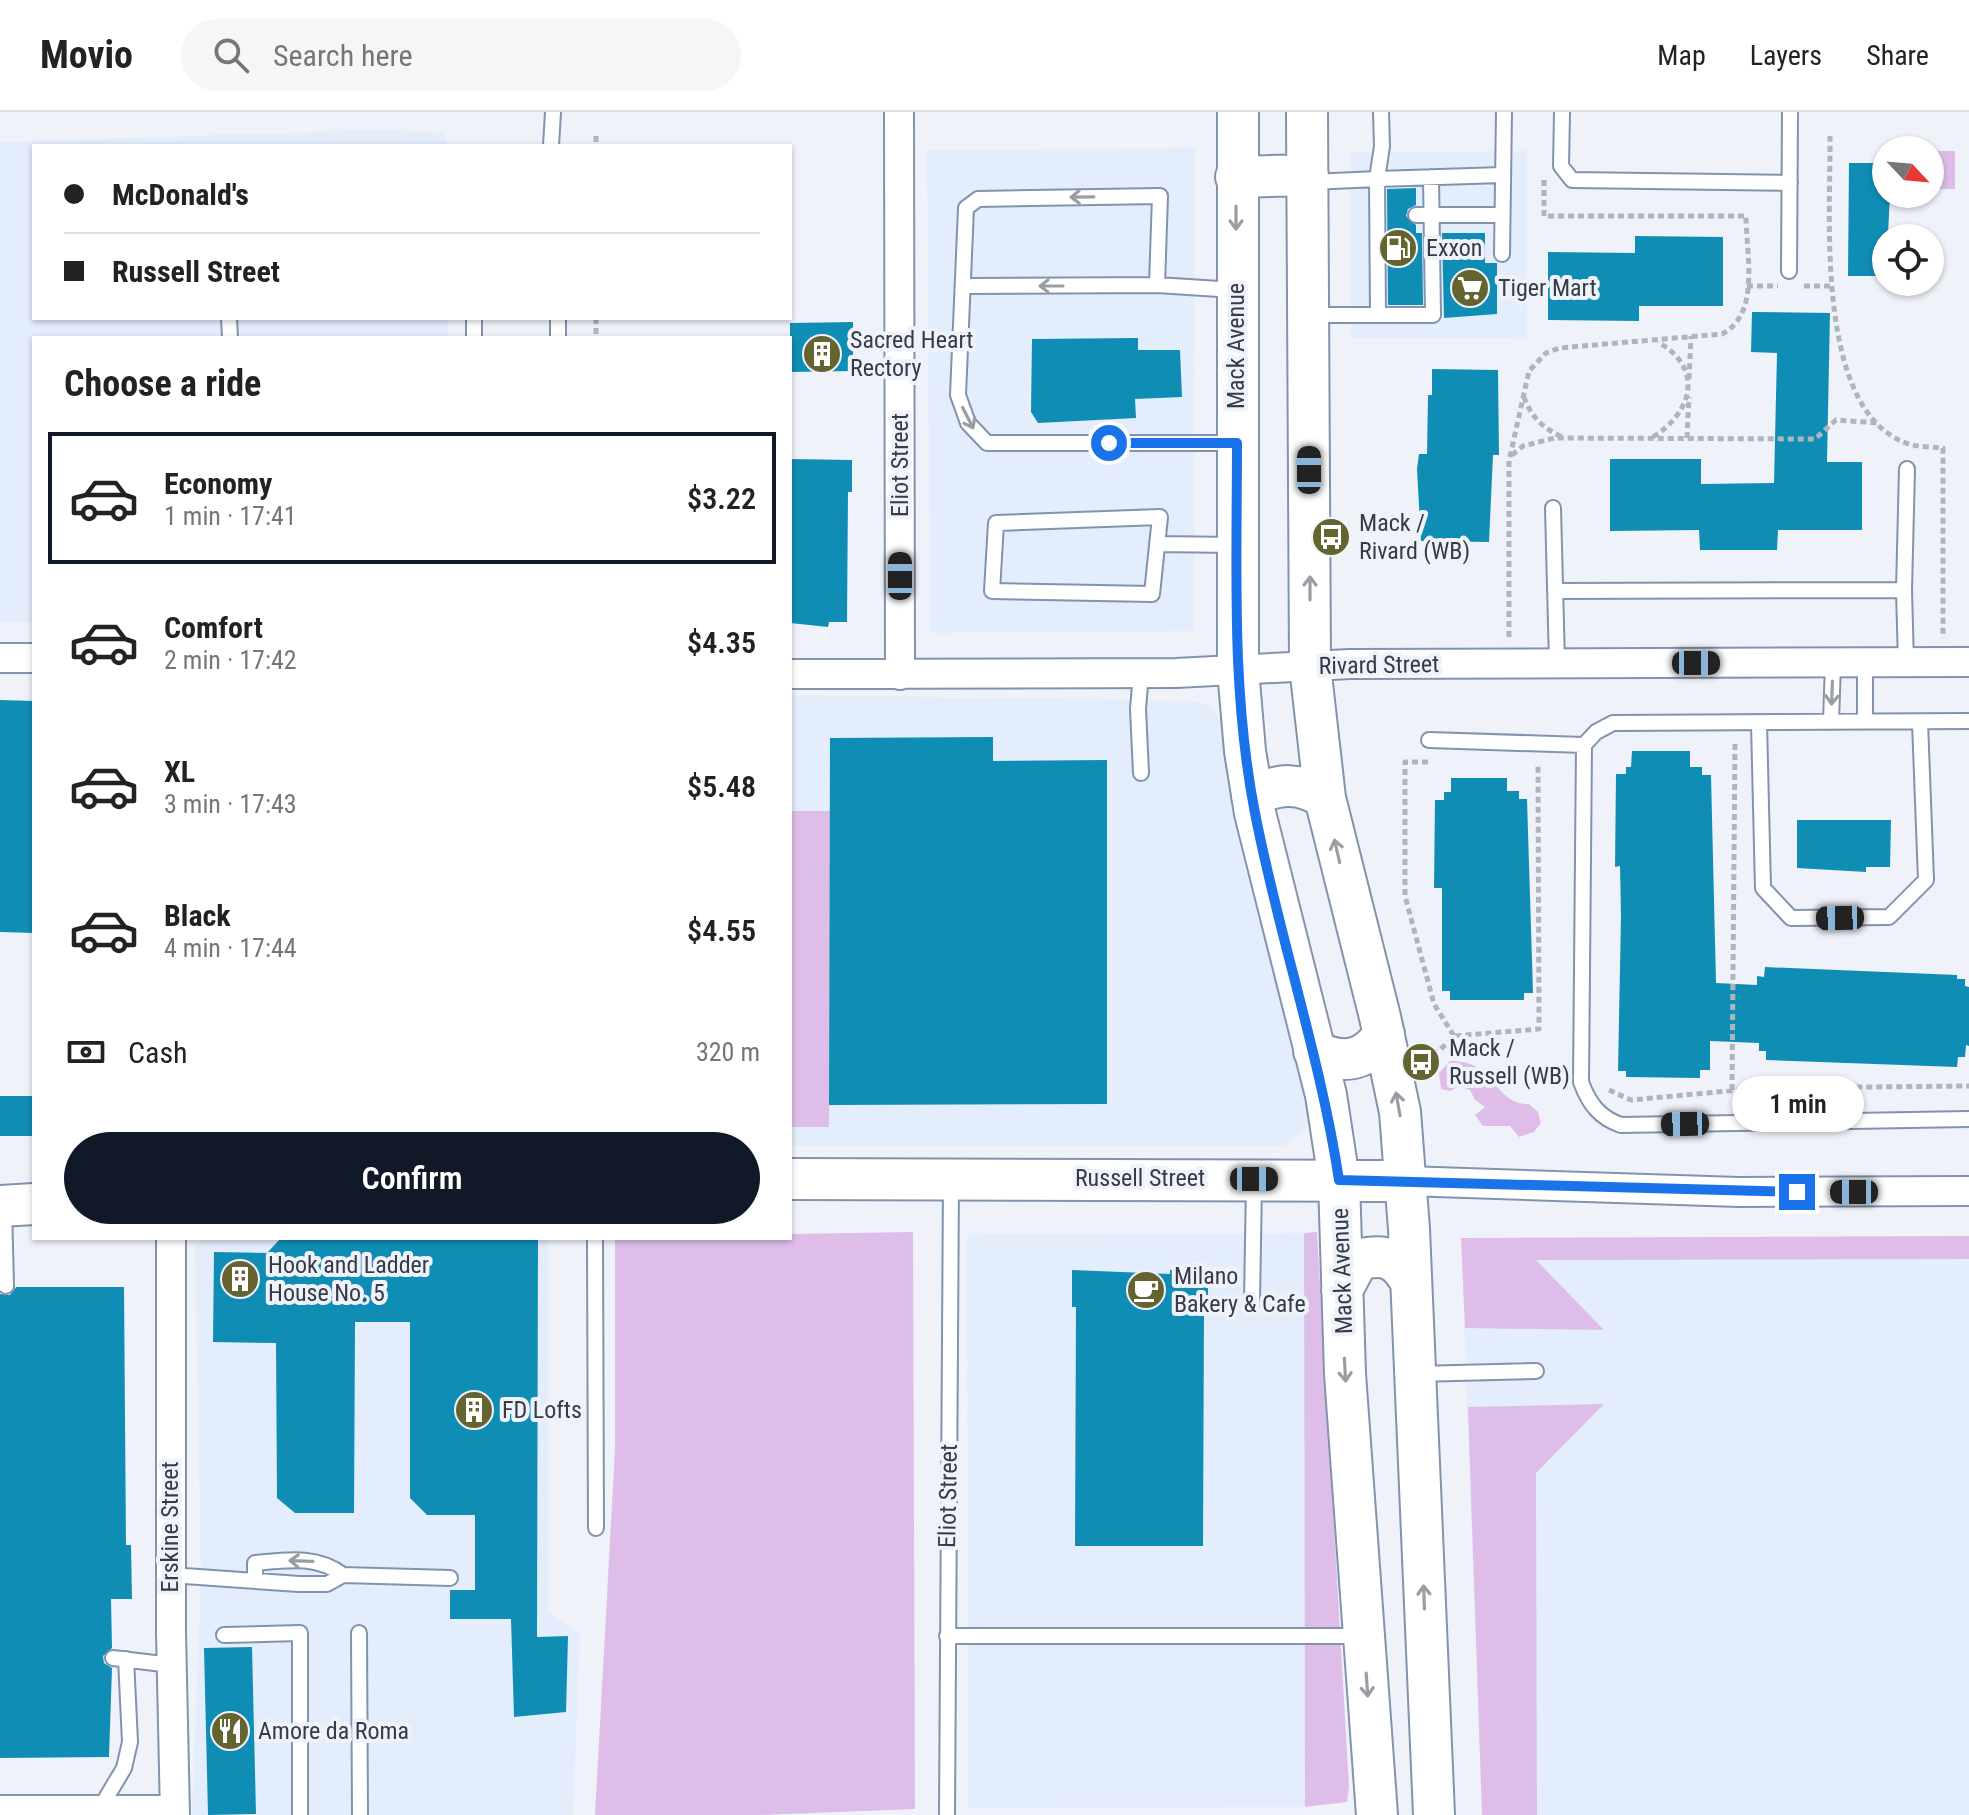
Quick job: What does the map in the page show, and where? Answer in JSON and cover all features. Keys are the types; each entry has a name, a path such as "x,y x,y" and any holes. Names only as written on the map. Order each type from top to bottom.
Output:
{"main road":[{"name":"Mack Avenue","path":"1238,112 1238,670 1252,796 1326,1095 1339,1180 1342,1290 1377,1815"},
{"path":"1307,112 1310,666 1325,798 1384,1034 1400,1112 1411,1282 1434,1815"},
{"path":"1236,177 1308,178"},
{"path":"1252,796 1289,784 1308,788 1325,798"},
{"path":"1314,1051 1333,1060 1357,1060 1373,1051 1384,1034"},
{"name":"Russell Street","path":"792,1179 951,1177 1406,1181"},
{"path":"1342,1290 1358,1260 1380,1254 1400,1262 1411,1282"}],"street":[{"name":"Eliot Street","path":"899,112 900,675"},
{"path":"0,658 32,658"},
{"name":"Rivard Street","path":"792,674 1141,673 1310,666 1557,663 1969,662"},
{"name":"Russell Street","path":"1406,1181 1739,1192 1969,1191"},
{"name":"Erskine Street","path":"171,1240 170,1575 175,1812"},
{"path":"0,1810 175,1812"}],"lane":[{"path":"551,144 553,112"},
{"path":"1378,315 1382,277 1377,179 1382,146 1381,112"},
{"path":"1502,254 1504,112"},
{"path":"1562,112 1561,166 1572,180 1790,183"},
{"path":"1789,271 1790,112"},
{"path":"1308,178 1502,175"},
{"path":"1308,315 1433,315 1431,177"},
{"path":"1157,285 1160,196 978,199 966,208 958,395 968,423 987,443 1237,443"},
{"path":"1416,215 1502,215"},
{"path":"1416,245 1432,246"},
{"path":"1416,277 1433,277"},
{"path":"964,286 1157,285 1236,290"},
{"path":"1906,663 1907,469"},
{"path":"1553,508 1557,663"},
{"path":"1160,517 1157,544 1152,594 992,591 996,523 1160,517"},
{"path":"1157,544 1237,545"},
{"path":"1555,591 1904,590"},
{"path":"1831,722 1833,663"},
{"path":"1865,663 1865,722"},
{"path":"1141,673 1138,709 1141,773"},
{"path":"1969,721 1613,723 1596,732 1584,745 1581,1082 1586,1098 1606,1120 1621,1125 1969,1119"},
{"path":"1759,723 1763,888 1791,918 1889,917 1926,880 1920,722"},
{"path":"1429,740 1584,745"},
{"name":"Eliot Street","path":"947,1815 951,1177"},
{"path":"1252,1302 1254,1179"},
{"path":"6,1286 13,1205"},
{"path":"595,1240 596,1528"},
{"path":"1415,1374 1536,1371"},
{"path":"255,1580 255,1563 327,1563 343,1575"},
{"path":"170,1575 327,1584 343,1575 450,1578"},
{"path":"224,1635 300,1633 300,1815"},
{"path":"359,1633 360,1815"},
{"path":"947,1636 1364,1636"},
{"path":"99,1810 124,1768 130,1742 120,1658 171,1665"}],"path":[{"path":"596,136 596,144"},
{"path":"1830,136 1831,300 1847,373 1867,411 1892,435 1911,445 1943,448 1943,641"},
{"path":"1509,642 1509,461 1529,371 1546,353 1559,348 1657,342 1722,334 1731,329 1745,311 1746,216 1544,216 1544,174"},
{"path":"1687,438 1691,336"},
{"path":"1650,439 1678,417 1689,385 1683,363 1674,351 1657,342"},
{"path":"1523,396 1529,411 1540,424 1564,438"},
{"path":"1509,461 1523,446 1564,438 1815,439 1836,420 1880,423"},
{"path":"1720,738 1735,739 1732,1090"},
{"path":"1435,762 1405,762 1405,896 1434,1004 1454,1036"},
{"path":"1422,1054 1439,1051 1454,1036 1539,1029 1540,763 1525,762"},
{"path":"1606,1088 1631,1100 1732,1090 1969,1086"}],"shaded area":[{"path":"378,130 445,133 446,144 32,144 32,320 448,320 448,336 32,336 32,622 0,622 0,142"},
{"path":"1195,148 1194,631 930,633 927,150"},
{"path":"1527,151 1527,337 1351,338 1350,152"},
{"path":"1944,151 1955,151 1955,189 1944,189"},
{"path":"792,695 1198,701 1212,708 1223,727 1312,1112 1306,1128 1283,1146 792,1146"},
{"path":"792,811 830,811 829,1127 792,1127"},
{"path":"1450,1061 1477,1067 1508,1098 1529,1104 1538,1112 1541,1123 1534,1132 1519,1137 1510,1126 1483,1126 1475,1115 1485,1107 1475,1100 1470,1090 1459,1086 1450,1091 1441,1089 1439,1073"},
{"path":"913,1232 915,1809 759,1815 595,1815 615,1449 615,1240 792,1240 792,1234"},
{"path":"1317,1232 1349,1787 1347,1802 1305,1807 1304,1233"},
{"path":"1304,1233 1305,1807 968,1808 967,1235"},
{"path":"1969,1236 1969,1815 1482,1815 1461,1238"},
{"path":"1969,1236 1969,1259 1536,1260 1604,1330 1465,1328 1461,1238"},
{"path":"201,1240 548,1240 548,1611 580,1635 573,1815 192,1815 201,1575 195,1248"},
{"path":"1604,1404 1536,1473 1537,1815 1482,1815 1468,1407"}],"building":[{"path":"1849,163 1872,163 1872,208 1889,208 1889,224 1872,224 1872,276 1848,276"},
{"path":"1416,188 1416,205 1408,209 1406,216 1416,225 1416,233 1422,233 1423,305 1388,305 1387,189"},
{"name":"Tiger Mart","path":"1442,233 1485,233 1485,263 1497,263 1497,314 1444,318"},
{"path":"1635,236 1723,237 1723,306 1639,306 1639,321 1548,320 1548,252 1635,253"},
{"path":"1752,312 1830,313 1827,462 1862,462 1862,530 1778,530 1777,550 1700,550 1699,530 1610,531 1610,459 1701,459 1701,484 1774,483 1777,353 1751,352"},
{"name":"Sacred Heart Rectory","path":"853,322 853,371 792,372 790,323"},
{"path":"1138,338 1138,350 1180,350 1182,397 1135,399 1136,418 1038,423 1031,412 1032,339"},
{"path":"1432,369 1498,370 1499,455 1493,455 1489,542 1421,541 1417,469 1419,454 1427,454 1428,395 1432,395"},
{"path":"792,459 852,460 852,492 848,492 847,622 829,622 828,627 792,623"},
{"path":"0,700 32,701 32,933 0,932"},
{"path":"993,737 993,761 1107,760 1107,1104 829,1105 830,738"},
{"path":"1632,751 1690,751 1690,767 1702,767 1702,775 1711,775 1716,983 1757,985 1757,976 1764,977 1765,967 1957,975 1957,979 1965,979 1965,986 1969,987 1969,1046 1966,1045 1965,1057 1958,1057 1957,1067 1766,1060 1766,1051 1759,1051 1759,1043 1710,1041 1710,1070 1700,1070 1700,1078 1626,1077 1626,1071 1618,1071 1621,916 1620,866 1615,867 1616,774 1626,774 1626,767 1631,767"},
{"path":"1451,778 1507,778 1507,791 1519,791 1519,799 1527,799 1533,993 1524,993 1524,1000 1450,1000 1450,991 1442,991 1442,888 1434,888 1435,800 1444,800 1444,792 1451,792"},
{"path":"1797,820 1891,820 1890,867 1866,867 1866,872 1797,868"},
{"path":"0,1096 32,1096 32,1136 0,1136"},
{"name":"FD Lofts","path":"279,1240 538,1240 537,1637 568,1636 566,1712 514,1717 511,1619 450,1619 450,1590 475,1590 475,1515 427,1515 410,1498 410,1322 355,1322 354,1513 295,1513 277,1498 276,1343 213,1342 214,1252 267,1253"},
{"path":"1072,1270 1170,1274 1170,1270 1208,1270 1208,1310 1204,1309 1203,1546 1075,1546 1076,1307 1072,1307"},
{"path":"16,1287 124,1287 126,1545 131,1545 132,1599 111,1599 112,1648 103,1656 104,1663 112,1668 109,1757 0,1758 0,1294 10,1295"},
{"path":"252,1647 256,1814 208,1815 204,1648"}],"place":[{"name":"Exxon","path":"1398,248"},
{"name":"Tiger Mart","path":"1470,288"},
{"name":"Sacred Heart Rectory","path":"822,354"},
{"name":"Mack / Rivard (WB)","path":"1331,537"},
{"name":"Mack / Russell (WB)","path":"1421,1062"},
{"name":"Hook and Ladder House No. 5","path":"240,1279"},
{"name":"Milano Bakery & Cafe","path":"1146,1290"},
{"name":"FD Lofts","path":"474,1410"},
{"name":"Amore da Roma","path":"230,1731"}],"route":[{"path":"1109,443 1237,443 1237,636 1245,751 1269,877 1326,1095 1339,1180 1474,1181 1797,1192"}]}
